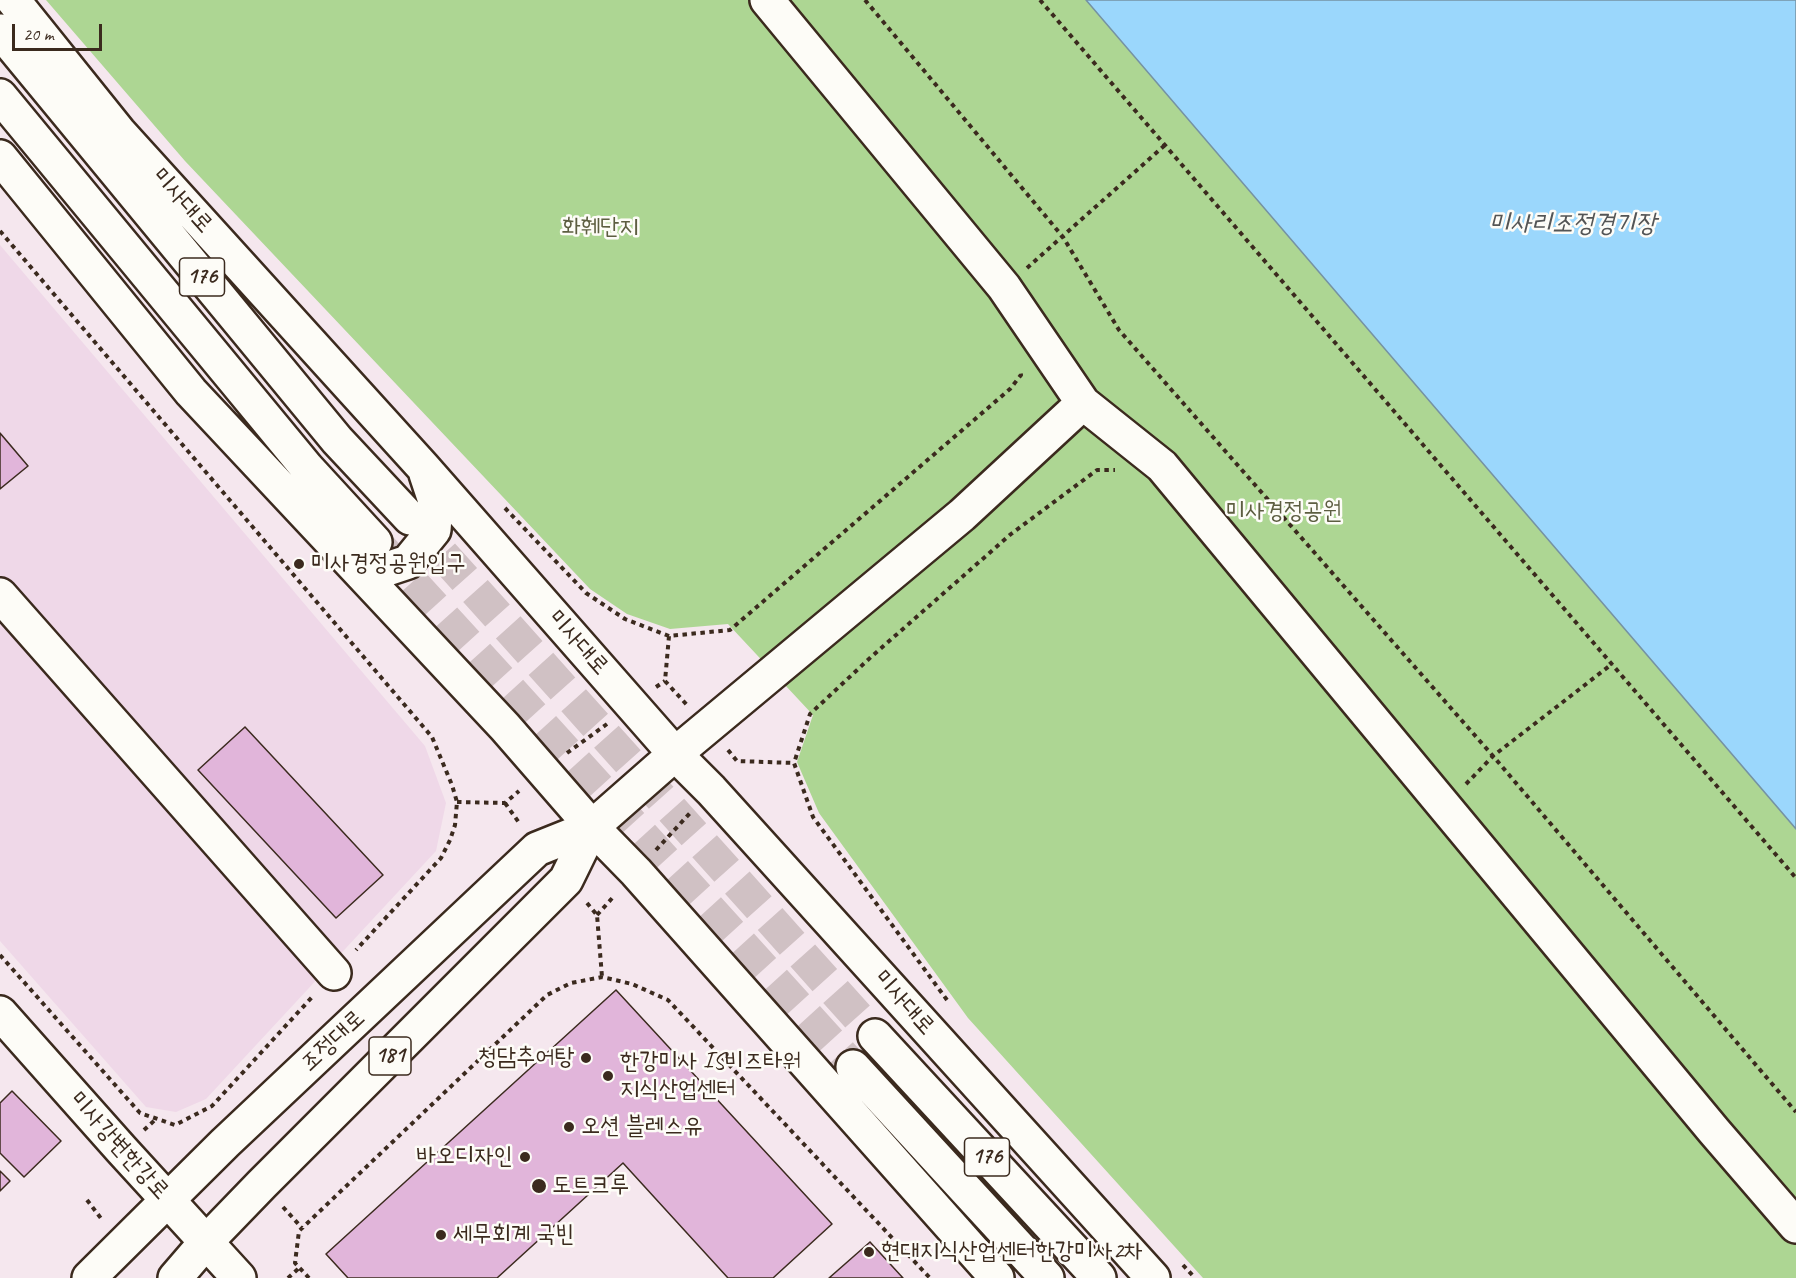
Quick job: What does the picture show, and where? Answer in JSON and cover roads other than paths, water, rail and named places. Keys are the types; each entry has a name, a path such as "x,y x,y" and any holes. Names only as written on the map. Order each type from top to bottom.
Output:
{"main road":[{"name":"미사대로","path":"13,0 119,132 423,467 675,754 711,790 1153,1278"},
{"path":"767,0 1004,286 1083,403 1162,466 1699,1113 1796,1226"},
{"name":"미사대로","path":"0,31 337,440 410,518"},
{"name":"176","path":"0,96 307,468 375,542"},
{"path":"0,157 191,392 545,770 592,827 636,872 997,1278"},
{"name":"조정대로","path":"89,1278 225,1143 537,849 592,827 675,754 962,515 1083,403"},
{"path":"349,560 387,569 408,562 415,554 434,530 436,504 423,467"},
{"path":"0,595 334,973"},
{"name":"조정대로","path":"175,1278 206,1242 566,880 592,827"},
{"name":"미사강변한강로","path":"0,1013 240,1278"},
{"name":"미사대로","path":"875,1036 1099,1278"},
{"name":"176","path":"853,1067 1047,1278"}],"water":[{"name":"미사리조정경기장","path":"1086,0 1796,0 1796,829"}],"tunnel":[{"path":"410,518 875,1036"},
{"path":"379,546 853,1067"}],"place":[{"name":"미사경정공원입구","path":"299,564"},
{"name":"청담추어탕","path":"586,1058"},
{"name":"한강미사 IS비즈타워 지식산업센터","path":"608,1076"},
{"name":"오션 블레스유","path":"569,1127"},
{"name":"바오디자인","path":"525,1157"},
{"name":"도트크루","path":"539,1186"},
{"name":"세무회계 국빈","path":"441,1235"},
{"name":"현대지식산업센터한강미사2차","path":"869,1252"}],"park label":[{"name":"화훼단지","path":"600,228"},
{"name":"미사경정공원","path":"1284,512"}]}
